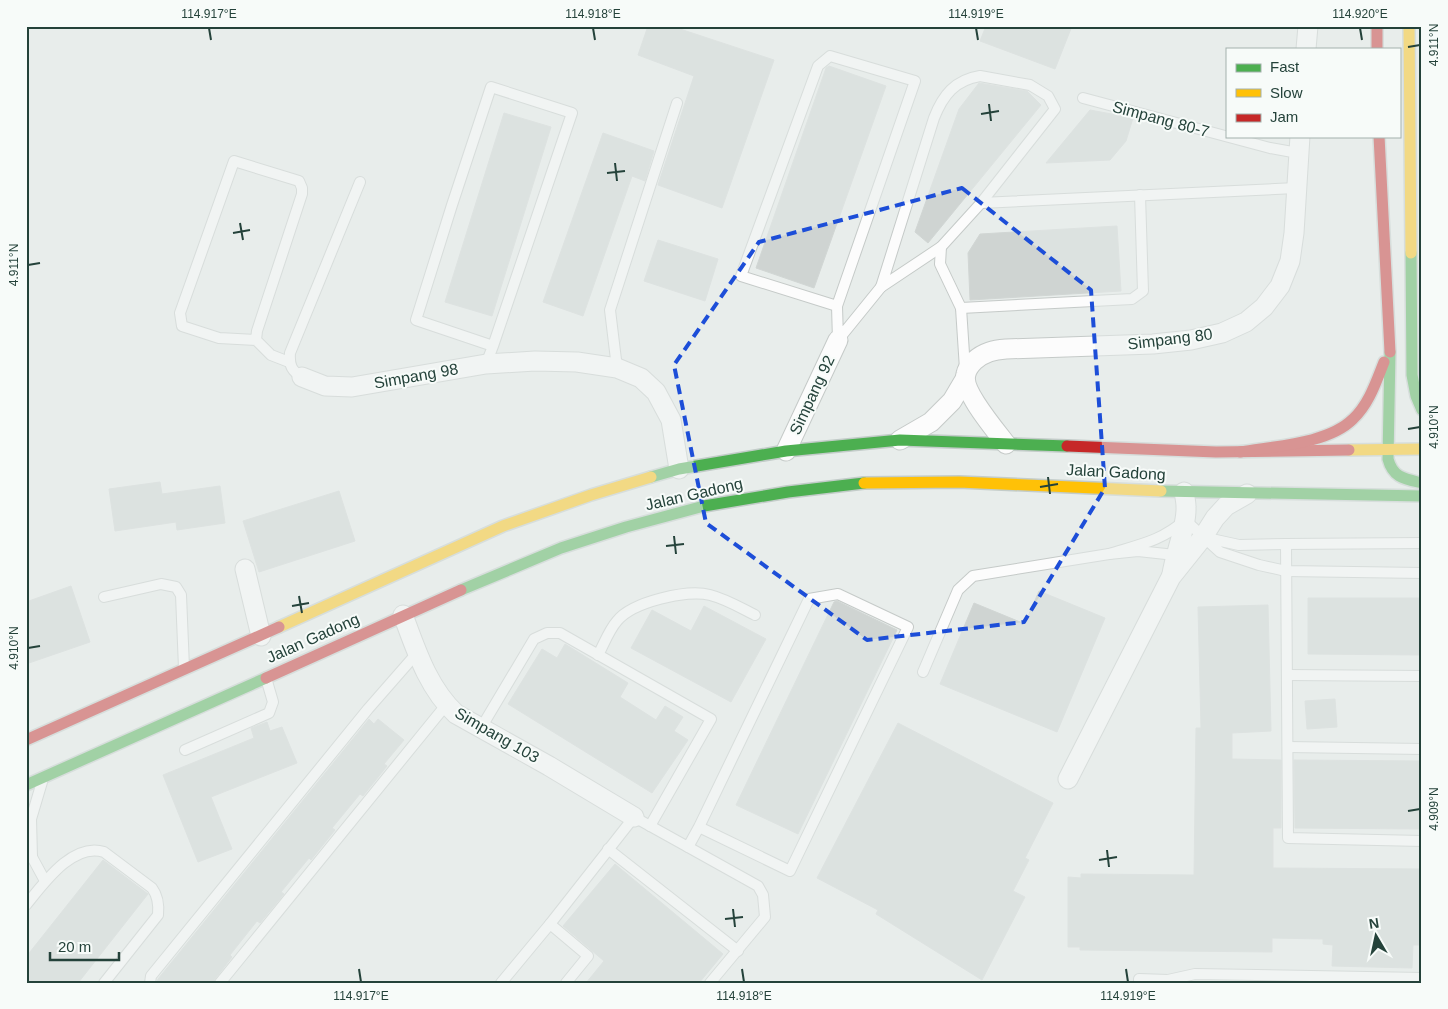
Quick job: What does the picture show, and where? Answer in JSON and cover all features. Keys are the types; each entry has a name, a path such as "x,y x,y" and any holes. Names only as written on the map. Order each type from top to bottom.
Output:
{"main road":[{"path":"1377,26 1377,48"},
{"path":"1409,26 1412,375 1416,396 1422,410"},
{"path":"1379,138 1390,344 1388,464 1397,477 1422,484"},
{"path":"1240,452 1319,437 1345,425 1362,408 1373,390 1390,344"},
{"name":"Jalan Gadong","path":"26,740 503,526 591,495 679,470 786,451 900,440 1240,452 1422,450"},
{"name":"Jalan Gadong","path":"26,785 403,615 561,548 626,527 704,506 788,492 864,483 959,482 1184,492 1422,496"}],"street":[{"path":"1306,48 1308,26"},
{"name":"Simpang 80","path":"900,440 931,422 952,401 972,363 980,355 992,350 1153,344 1191,340 1222,333 1246,322 1264,306 1280,286 1290,261 1294,233 1299,145"},
{"name":"Simpang 92","path":"786,451 838,340"},
{"name":"Simpang 98","path":"302,378 325,386 352,387 486,364 577,362 617,368 641,378 656,392 671,420 679,470"},
{"path":"966,376 976,405 1006,444"},
{"path":"1171,577 1185,520 1184,492"},
{"path":"1068,779 1171,577 1203,537 1215,518 1226,506 1247,493"},
{"path":"245,569 261,636"},
{"name":"Simpang 103","path":"403,615 417,653 433,686 446,705 456,714 634,817"}],"lane":[{"path":"837,306 741,276 818,66 830,56 916,81 837,306 838,340"},
{"path":"838,340 881,286 941,247 981,203 1055,110 1048,96 1030,85 980,76 955,86 941,102 934,118 881,286"},
{"path":"486,364 493,346 572,113 491,87 416,320 493,346"},
{"name":"Simpang 80-7","path":"1083,98 1226,137"},
{"path":"617,368 610,310 678,104"},
{"name":"Simpang 80-7","path":"1231,138 1261,146 1299,145"},
{"path":"256,340 257,331 302,194 302,188 299,181 234,161 180,313 182,326 220,338 256,340 271,355 289,362 290,353 360,182"},
{"path":"981,203 1296,188"},
{"path":"961,308 1132,299 1143,291 1140,195"},
{"path":"941,247 940,264 961,308 966,376"},
{"name":"Simpang 98","path":"289,362 293,371 302,378"},
{"path":"1109,554 1155,540 1172,532 1185,520 1220,552 1259,565 1286,571 1422,573"},
{"path":"1203,537 1239,544 1422,543"},
{"path":"1286,544 1288,838 1422,841"},
{"path":"923,672 958,590 973,576 1109,554 1138,551 1175,555"},
{"path":"104,596 161,584 176,587 181,595 184,669"},
{"path":"598,655 616,622 626,612 643,604 676,595 708,594 756,615"},
{"path":"688,847 809,599 838,594 908,627 790,871 699,827"},
{"path":"481,728 534,639 547,633 560,632 710,719 650,826"},
{"path":"150,983 151,976 157,968 368,710 417,653"},
{"path":"1288,675 1422,676"},
{"path":"185,750 269,713 273,702 266,678"},
{"path":"220,983 446,705"},
{"path":"1288,747 1422,749"},
{"path":"44,777 32,819 29,854 45,882"},
{"path":"501,983 634,817 758,886 763,895 764,917 738,952 710,983"},
{"path":"26,905 45,882 76,854 95,849 104,852 152,888 157,895 158,915 104,983"},
{"path":"608,849 738,952"},
{"path":"550,924 588,956 566,983"},
{"path":"1139,983 1140,979 1168,981 1195,974 1422,978"}],"highlighted area":[{"path":"962,188 1091,290 1105,488 1024,622 867,640 706,523 674,365 759,242"}],"building":[{"path":"648,26 671,26 774,60 722,208 658,185 694,76 638,55"},
{"path":"986,26 1072,26 1055,69 980,41"},
{"path":"829,66 886,86 814,288 756,268 826,68"},
{"path":"979,83 1027,91 1041,105 928,243 915,232 959,109"},
{"path":"1090,110 1133,118 1126,141 1110,160 1046,163"},
{"path":"504,113 551,127 492,316 445,302"},
{"path":"603,133 654,151 645,181 632,176 583,316 543,302"},
{"path":"1117,226 1121,291 970,300 968,253 980,234"},
{"path":"658,240 718,259 705,301 644,281"},
{"path":"160,482 162,494 220,486 225,523 177,530 176,522 115,531 109,489"},
{"path":"339,491 355,541 259,572 243,521"},
{"path":"71,586 90,642 26,664 26,602"},
{"path":"1039,591 1105,618 1057,732 940,684 974,603 1025,624"},
{"path":"1308,598 1422,598 1422,655 1308,654"},
{"path":"837,601 897,630 798,834 736,805 834,602"},
{"path":"1268,605 1271,731 1232,733 1232,759 1281,760 1281,828 1273,828 1273,868 1422,869 1422,945 1413,945 1412,968 1332,966 1333,945 1323,944 1323,939 1272,938 1272,952 1080,950 1080,947 1068,947 1068,877 1081,878 1081,874 1194,875 1196,728 1201,728 1198,607"},
{"path":"704,606 766,639 731,702 631,648 652,610 691,631"},
{"path":"565,644 628,683 620,697 656,720 665,706 683,717 674,731 688,740 652,793 508,704 542,649 557,658"},
{"path":"1335,699 1337,727 1307,729 1305,701"},
{"path":"369,719 374,724 378,719 404,740 384,764 387,766 363,796 360,794 332,828 335,830 311,860 309,858 281,892 284,894 260,923 257,921 230,955 232,957 213,983 157,983 158,979"},
{"path":"267,722 270,731 282,727 297,763 211,797 232,849 198,862 163,775 254,738 251,728"},
{"path":"898,723 1053,803 1025,858 1029,860 1013,891 1025,897 982,980 876,914 878,910 817,878"},
{"path":"1294,760 1422,761 1422,829 1295,828"},
{"path":"103,860 148,894 78,983 26,983 26,957"},
{"path":"615,864 723,954 699,983 586,983 604,961 563,926"}],"traffic: fast":[{"path":"1411,253 1412,375 1416,396 1422,410"},
{"path":"1390,352 1388,459 1393,470 1400,477 1422,483"},
{"path":"651,477 679,469 786,451 900,440 1067,446"},
{"path":"461,590 561,548 626,527 704,506 788,492 864,483"},
{"path":"1161,491 1422,496"},
{"path":"26,785 266,678"}],"traffic: slow":[{"path":"1409,26 1411,253"},
{"path":"1349,450 1422,449"},
{"path":"279,627 503,526 591,495 651,477"},
{"path":"864,483 959,482 1161,491"}],"traffic: jam":[{"path":"1377,26 1377,48"},
{"path":"1379,138 1390,352"},
{"path":"1240,452 1300,443 1330,434 1342,427 1353,419 1363,407 1372,392 1384,362"},
{"path":"1067,446 1216,452 1349,450"},
{"path":"266,678 461,590"},
{"path":"26,740 279,627"}]}
